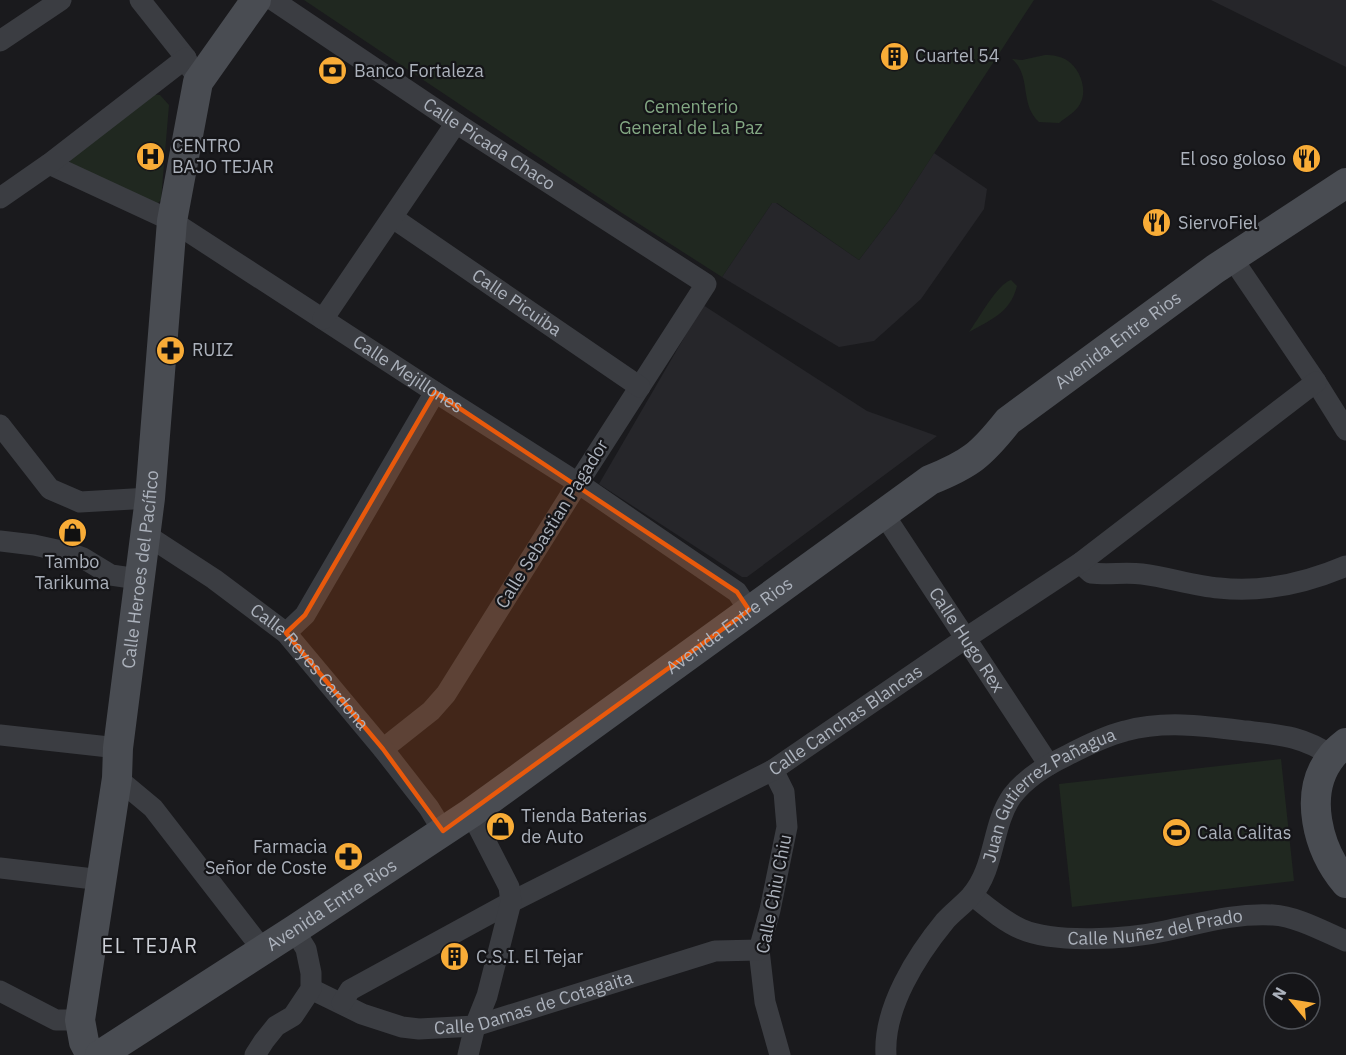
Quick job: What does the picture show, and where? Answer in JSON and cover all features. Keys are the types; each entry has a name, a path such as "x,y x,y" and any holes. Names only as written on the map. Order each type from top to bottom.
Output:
{"main road":[{"path":"192,70 256,0"},
{"name":"Calle Heroes del Pacífico","path":"91,1055 84,1042 80,1020 117,778 118,748 150,498 172,221 192,70"},
{"name":"Avenida Entre Rios","path":"99,1055 471,813 883,513 930,480 959,468 986,449 1008,421 1232,258 1346,183"},
{"path":"1339,750 1319,780 1315,801 1318,826 1327,850 1336,872 1346,883"}],"street":[{"path":"0,41 61,0"},
{"path":"0,198 192,70 140,0"},
{"name":"Calle Picada Chaco","path":"273,0 456,123 706,284"},
{"path":"323,319 456,123"},
{"name":"Calle Mejillones","path":"49,164 172,221 578,483 737,592 749,610"},
{"name":"Calle Picuiba","path":"393,218 640,387"},
{"path":"1232,258 1346,430"},
{"name":"Calle Sebastian Pagador","path":"382,749 431,711 446,694 706,284"},
{"name":"Calle Canchas Blancas","path":"342,1003 350,990 511,902 773,770 1080,563 1316,382"},
{"path":"286,633 305,615 435,392"},
{"path":"0,425 50,489 80,502 150,498"},
{"name":"Calle Hugo Rex","path":"883,513 1049,765"},
{"name":"Calle Reyes Cardona","path":"145,534 214,579 286,633 429,808 443,831"},
{"path":"0,542 34,545 66,552 83,558 111,575 138,579"},
{"path":"1080,563 1091,573 1140,573 1220,588 1248,589 1281,586 1319,578 1346,566"},
{"name":"Juan Gutierrez Pañagua","path":"886,1055 889,1026 898,996 912,968 947,919 972,895 982,881 1001,817 1013,796 1049,765 1086,746 1124,731 1158,725 1204,726 1302,739 1339,750"},
{"path":"0,735 118,748"},
{"name":"Calle Chiu Chiu","path":"773,770 784,792 787,826 759,950 765,1002 780,1055"},
{"path":"117,778 153,808 263,950"},
{"path":"468,1055 475,1026 487,996 511,902 509,887 471,813"},
{"path":"0,868 102,880"},
{"name":"Calle Nuñez del Prado","path":"972,895 1002,918 1036,934 1101,939 1149,934 1207,920 1276,915 1314,927 1346,941"},
{"path":"255,1055 276,1026 293,1016 311,989 311,972 306,950 294,930"},
{"name":"Calle Damas de Cotagaita","path":"311,989 382,1022 402,1027 419,1029 475,1026 715,951 759,950"},
{"path":"0,991 56,1020 80,1020"},
{"path":"268,1055 276,1026"}],"highlighted area":[{"path":"435,392 737,592 749,610 443,831 383,749 286,633 305,615"}],"shaded area":[{"path":"1211,0 1346,0 1346,67"},
{"path":"934,153 987,189 984,209 921,299 874,341 839,347 722,277 772,203 776,203 859,260 897,210"},
{"path":"703,305 867,411 937,436 747,577 742,577 599,484"}],"green space":[{"name":"Cementerio General de La Paz","path":"304,0 1034,0 897,210 859,260 777,203 772,203 722,277 622,213"},
{"path":"1045,55 1057,56 1068,61 1082,80 1083,92 1078,107 1059,123 1039,122 1033,115 1029,107 1022,73 1012,59 1022,60"},
{"path":"151,94 160,95 169,105 161,200 154,207 70,166 70,159"},
{"path":"1011,280 1017,286 1010,303 992,319 969,332 994,295"},
{"name":"Cala Calitas","path":"1281,759 1294,881 1072,907 1059,784"}],"place":[{"name":"Cuartel 54","path":"894,56"},
{"name":"Banco Fortaleza","path":"333,71"},
{"name":"CENTRO BAJO TEJAR","path":"151,156"},
{"name":"El oso goloso","path":"1307,159"},
{"name":"SiervoFiel","path":"1157,223"},
{"name":"RUIZ","path":"171,350"},
{"name":"Tambo Tarikuma","path":"72,533"},
{"name":"Tienda Baterias de Auto","path":"500,826"},
{"name":"Cala Calitas","path":"1176,833"},
{"name":"Farmacia Señor de Coste","path":"348,857"},
{"name":"C.S.I. El Tejar","path":"455,957"}],"district":[{"name":"EL TEJAR","path":"150,946"}]}
